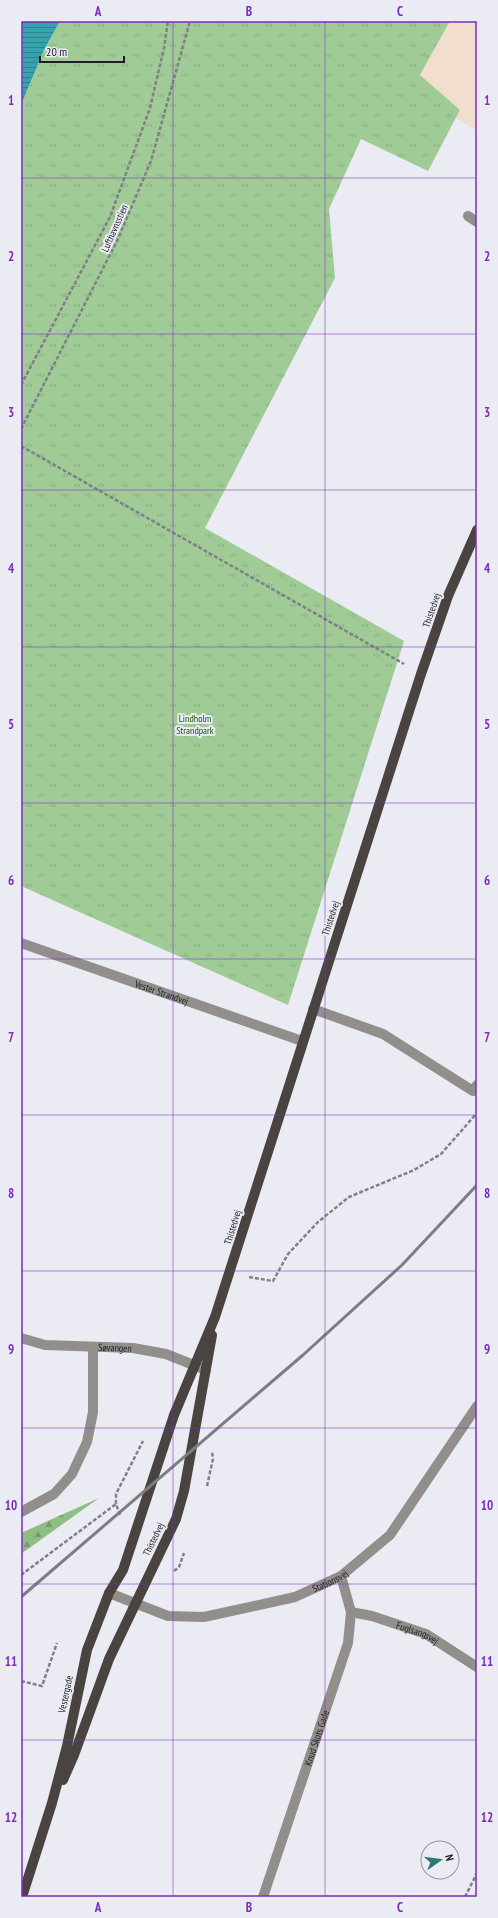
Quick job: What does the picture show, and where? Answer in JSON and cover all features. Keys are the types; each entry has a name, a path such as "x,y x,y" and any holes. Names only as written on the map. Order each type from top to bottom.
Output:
{"main road":[{"name":"Thistedvej","path":"109,1592 123,1570 174,1415 215,1317 230,1274 302,1041 421,674 448,596 477,530"},
{"name":"Thistedvej","path":"135,1603 176,1519 184,1491 215,1317"},
{"name":"Vestergade","path":"22,1897 52,1803 87,1650 109,1592"},
{"name":"Vestergade","path":"52,1803 74,1755 109,1659 135,1603"}],"street":[{"name":"Vester Strandvej","path":"21,943 302,1041"},
{"path":"313,1009 383,1034 473,1091 477,1085"},
{"name":"Søvangen","path":"21,1338 45,1345 134,1348 166,1354 206,1370"},
{"path":"21,1512 54,1494 72,1474 86,1442 93,1412 94,1347"},
{"name":"Stationsvej","path":"109,1592 168,1616 204,1616 295,1597 341,1576 390,1535 477,1406"},
{"name":"Knud Skots Gade","path":"263,1897 348,1643 351,1612 341,1576"},
{"name":"Fuglsangsvej","path":"351,1612 372,1616 426,1634 477,1667"}],"path":[{"path":"21,385 112,211 150,108 164,48 168,21"},
{"name":"Lufthavnsstien","path":"21,428 118,239 151,161 190,21"},
{"path":"21,446 421,674"},
{"path":"230,1274 273,1281 288,1254 318,1222 349,1197 414,1170 441,1154 477,1113"},
{"path":"21,1575 116,1504"},
{"path":"21,1680 42,1686 57,1643"},
{"path":"465,1897 477,1873"}],"shaded area":[{"path":"450,21 477,21 477,131 456,118 460,110 420,76"}],"green space":[{"name":"Lindholm Strandpark","path":"60,21 450,21 420,75 460,110 428,171 361,139 329,209 335,278 205,528 404,641 288,1005 21,886 21,105 44,50"},
{"path":"99,1498 21,1554 21,1533"}],"water":[{"path":"21,21 60,21 44,50 21,105"}],"railway":[{"path":"21,1597 303,1355 402,1265 477,1185"}]}
